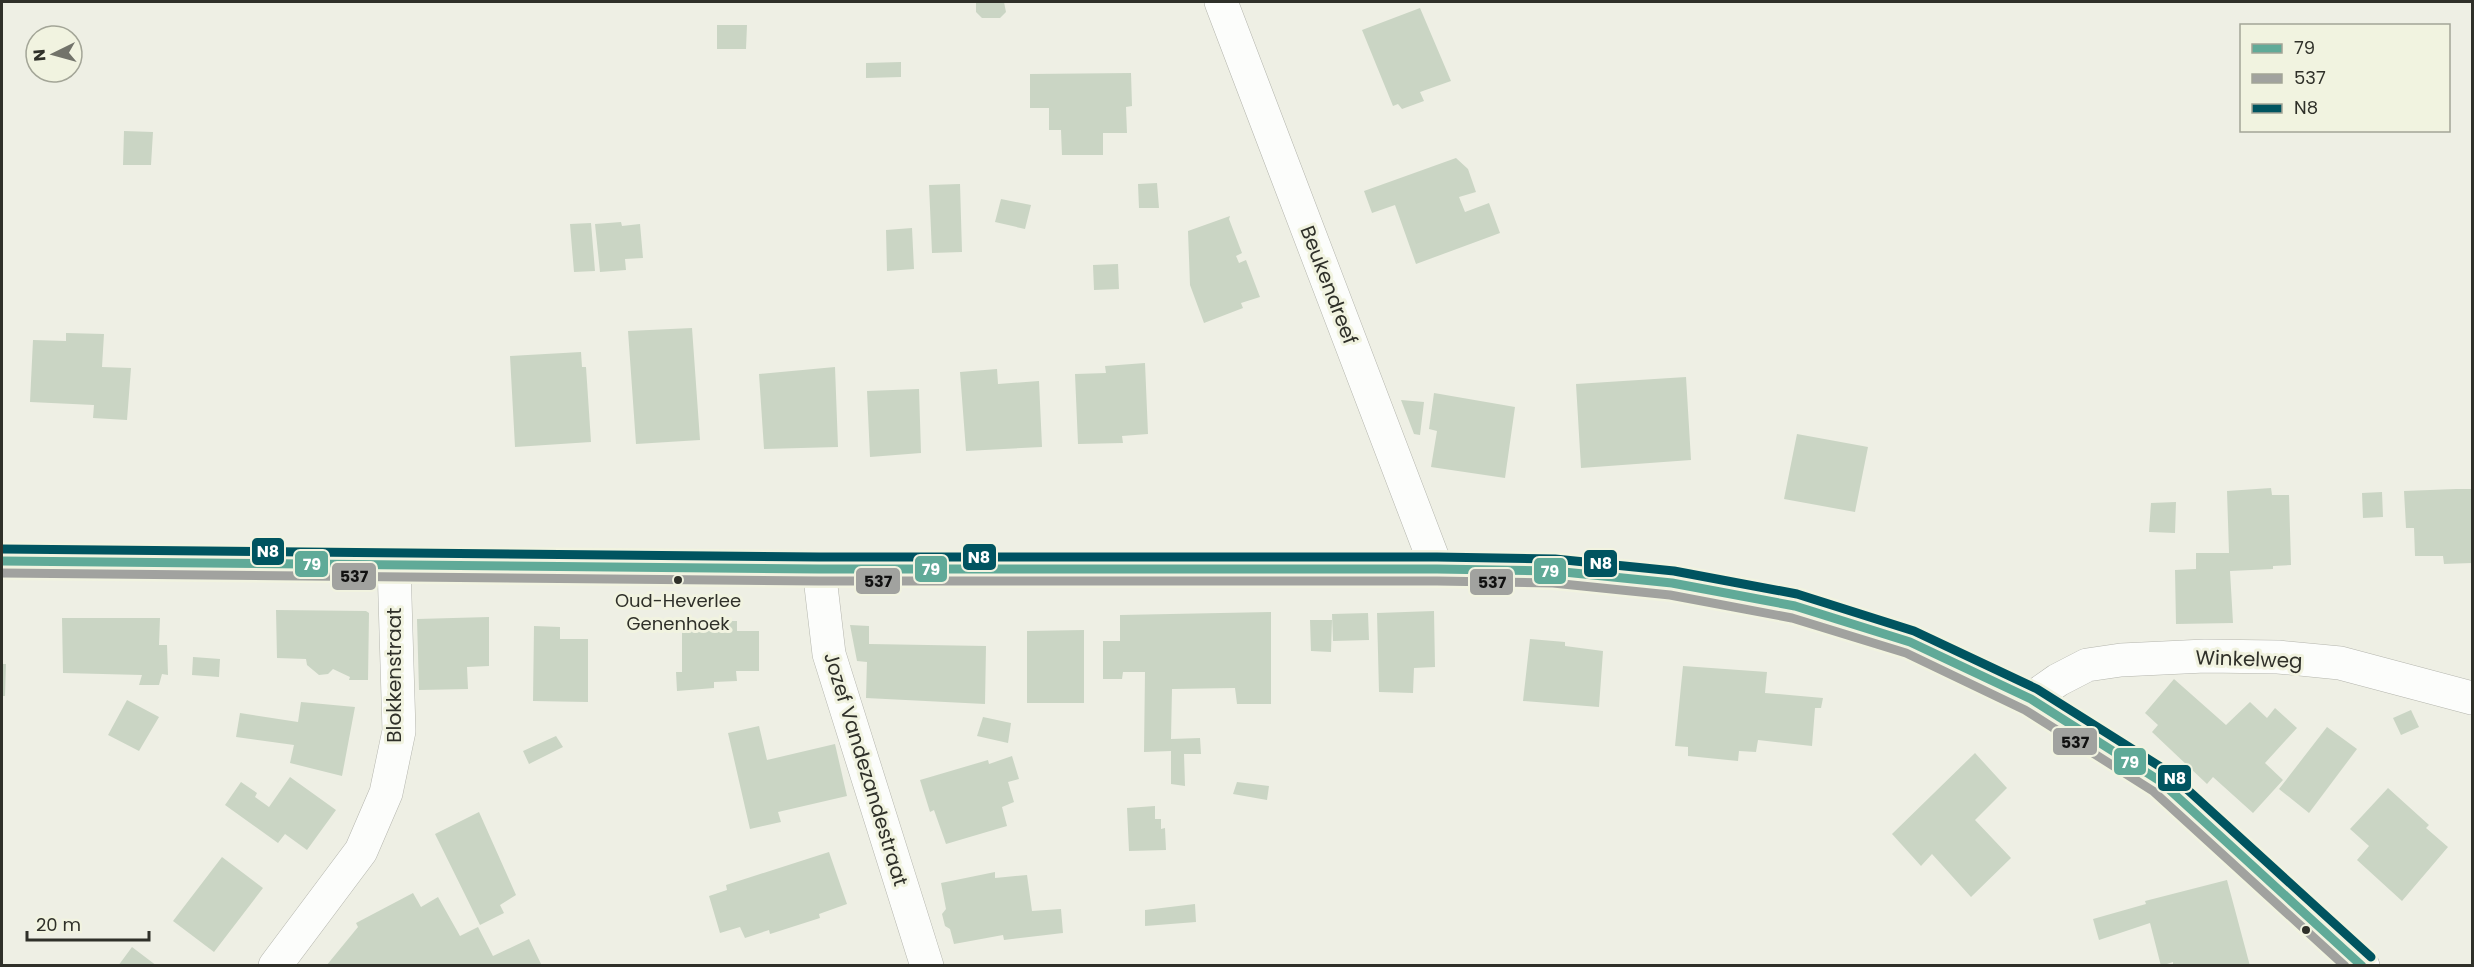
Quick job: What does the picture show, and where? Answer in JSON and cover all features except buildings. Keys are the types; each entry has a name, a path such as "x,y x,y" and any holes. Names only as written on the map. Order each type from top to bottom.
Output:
{"street":[{"name":"Beukendreef","path":"1221,2 1437,569"},
{"path":"2,561 819,569 1437,569 1554,571 1672,583 1795,606 1910,642 2031,699 2160,781 2363,966"},
{"name":"Blokkenstraat","path":"275,966 361,851 386,793 399,731 394,565"},
{"name":"Jozef Vandezandestraat","path":"819,569 829,654 927,966"},
{"name":"Winkelweg","path":"2031,699 2058,680 2087,665 2121,660 2205,656 2278,657 2340,663 2472,698"}],"transit line":[{"name":"N8","path":"2,549 819,557 1437,557 1555,559 1674,571 1797,594 1914,631 2037,689 2167,771 2371,957"},
{"name":"79","path":"2,561 819,569 1437,569 1554,571 1672,583 1795,606 1910,642 2031,699 2160,781 2362,966"},
{"name":"537","path":"2,573 819,581 1437,581 1553,583 1670,595 1792,618 1906,653 2025,710 2153,791 2345,966"}],"place":[{"name":"Oud-Heverlee Genenhoek","path":"678,580"}]}
